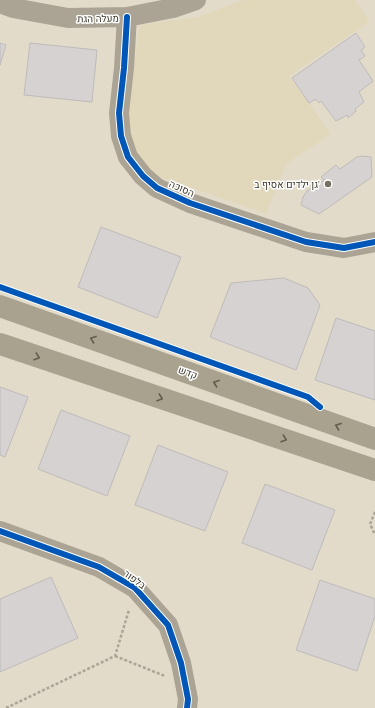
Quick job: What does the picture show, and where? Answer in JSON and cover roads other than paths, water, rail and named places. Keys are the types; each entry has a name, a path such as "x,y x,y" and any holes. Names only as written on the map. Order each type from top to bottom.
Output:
{"main road":[{"name":"קדש","path":"0,306 375,439"},
{"path":"0,344 375,470"}],"street":[{"name":"מעלה הגת","path":"0,3 13,8 68,18 127,17 173,8 196,0"},
{"name":"הסוכה","path":"127,17 120,113 121,136 128,157 143,176 157,188 190,203 306,242 344,248 375,242"},
{"name":"בלפור","path":"0,531 99,567 135,588 168,624 181,663 188,699 187,708"}],"place":[{"name":"גן ילדים אסיף ב'","path":"328,184"}]}
